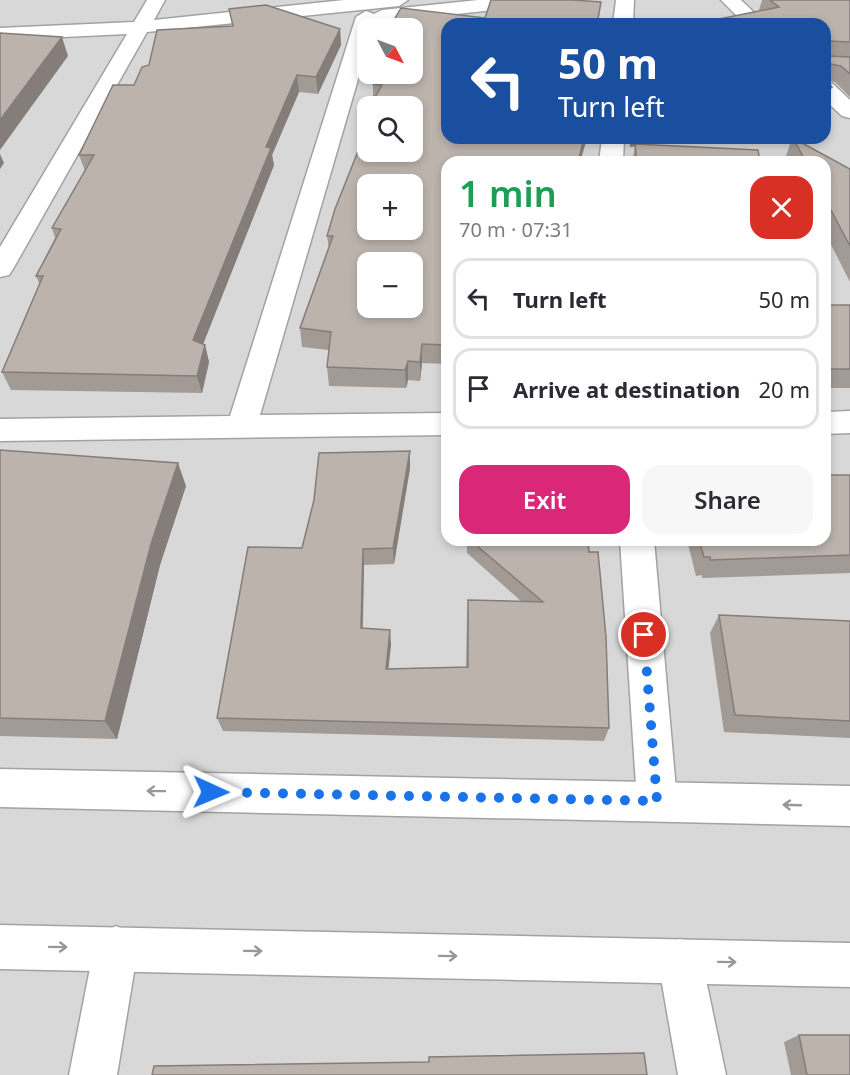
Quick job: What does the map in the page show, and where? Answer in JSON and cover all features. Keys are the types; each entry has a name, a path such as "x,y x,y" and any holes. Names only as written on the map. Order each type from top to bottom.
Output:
{"street":[{"path":"0,269 156,0"},
{"path":"0,34 142,27 399,0"},
{"path":"212,20 366,17 531,0"},
{"path":"624,18 625,0"},
{"path":"730,0 750,18"},
{"path":"242,425 366,17"},
{"path":"831,94 850,111"},
{"path":"831,423 850,422"},
{"path":"0,430 441,424"},
{"path":"637,546 657,801"},
{"path":"0,788 850,806"},
{"path":"0,947 850,965"},
{"path":"93,1075 116,948"},
{"path":"680,961 702,1075"}],"shaded area":[{"path":"0,0 850,0 850,1075 0,1075"}],"building":[{"path":"491,0 601,2 598,18 485,18"},
{"path":"770,0 850,0 850,42 831,41 831,18 724,18 779,7"},
{"path":"266,5 340,29 316,77 297,75 266,147 271,148 193,340 205,345 197,376 2,372 43,276 36,276 61,229 52,228 94,155 79,155 113,85 134,85 142,67 149,65 157,30 233,26 229,9"},
{"path":"401,8 485,18 441,18 441,144 582,144 580,156 441,156 441,345 422,344 420,362 408,361 405,370 327,367 331,332 300,328 333,236 327,236 335,209 357,154 357,162 423,162 423,96 376,96 382,85 373,84 423,84 423,18 395,18"},
{"path":"0,33 62,37 0,120"},
{"path":"831,56 850,57 850,74 841,66 831,64"},
{"path":"635,144 758,150 759,156 636,156"},
{"path":"796,144 804,144 826,156 803,156"},
{"path":"831,159 850,169 850,246 831,210"},
{"path":"831,305 850,305 850,369 831,369"},
{"path":"0,450 178,463 151,544 105,721 0,718"},
{"path":"410,451 393,548 363,549 361,628 390,630 386,669 468,667 468,600 543,602 477,546 588,546 589,552 598,552 606,637 609,728 217,718 248,547 302,548 314,500 319,453"},
{"path":"831,475 850,475 850,555 710,560 710,557 704,557 701,546 831,546"},
{"path":"719,615 850,621 850,721 735,715"},
{"path":"799,1035 850,1035 850,1075 807,1075"},
{"path":"644,1053 647,1075 152,1075 154,1066 429,1062 429,1057"}],"route":[{"path":"211,792 657,801 644,635"}]}
